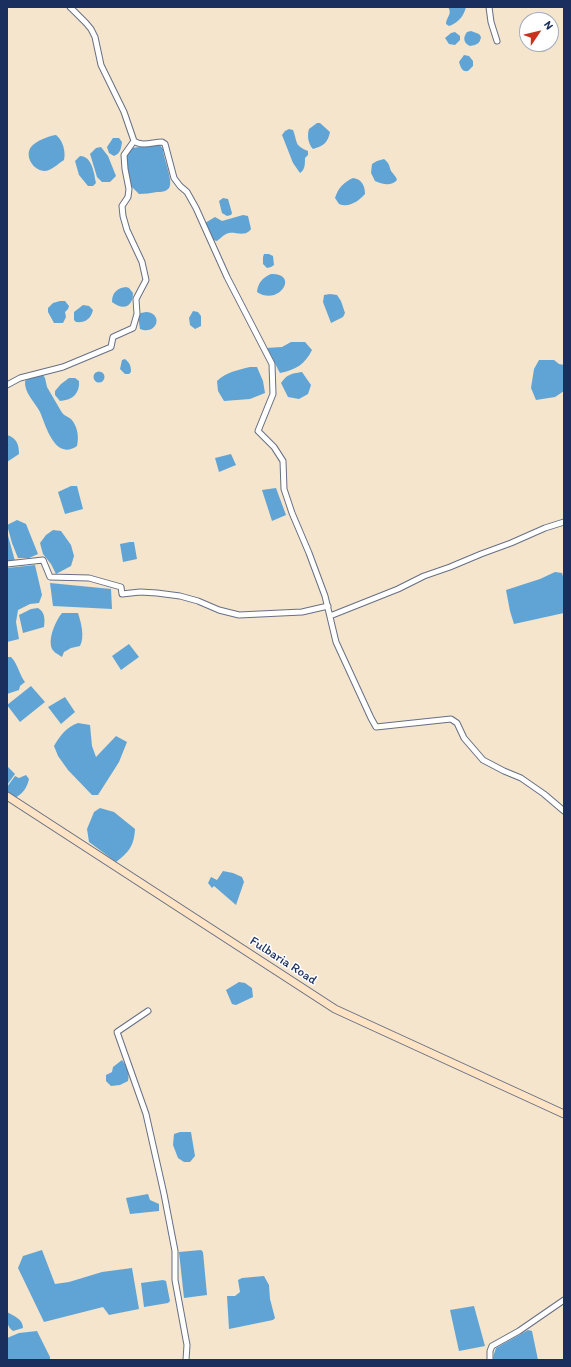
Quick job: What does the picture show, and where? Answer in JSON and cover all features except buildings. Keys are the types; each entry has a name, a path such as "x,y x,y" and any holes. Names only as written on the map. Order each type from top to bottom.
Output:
{"main road":[{"name":"Fulbaria Road","path":"7,796 335,1009 564,1114"}],"street":[{"path":"70,7 86,23 95,37 101,65 124,112 134,141 138,144 162,142 165,144 174,178 187,192 196,208 227,277 272,364 273,394 258,431 274,447 283,461 284,489 292,513 316,570 328,606 336,642 370,718 376,726 451,719 457,723 464,738 482,760 521,778 544,794 564,811"},
{"path":"489,7 496,41"},
{"path":"7,385 20,378 63,367 111,347 113,337 133,328 137,314 136,299 146,280 142,262 127,230 122,206 128,197 129,189 124,155 134,141"},
{"path":"330,616 398,589 424,576 450,568 545,528 564,522"},
{"path":"7,564 43,560 50,577 89,578 121,587 122,594 140,592 180,596 198,601 219,610 239,614 302,612 328,606"},
{"path":"148,1011 117,1032 146,1114 164,1194 175,1251 175,1280 187,1345 186,1360"},
{"path":"490,1360 490,1350 492,1346 519,1331 564,1300"}],"water":[{"path":"448,7 466,7 460,19 449,26 446,24 450,14"},
{"path":"471,31 479,34 481,37 477,44 470,46 465,42 464,38 467,32"},
{"path":"455,32 460,36 460,40 455,45 449,44 445,38 451,33"},
{"path":"464,55 469,56 473,61 473,66 468,71 461,68 459,62"},
{"path":"317,123 320,123 330,132 325,143 313,149 309,142 308,131"},
{"path":"289,129 293,130 298,145 308,151 308,155 305,158 304,169 300,173 293,163 282,135"},
{"path":"56,135 63,146 65,153 64,160 49,170 44,171 36,168 32,164 29,156 31,147 39,141"},
{"path":"113,138 119,138 122,142 119,152 114,156 109,153 107,147"},
{"path":"160,145 163,149 170,180 169,188 163,192 139,194 130,185 126,156 131,148"},
{"path":"101,147 108,156 116,176 110,182 102,182 97,177 90,154 96,148"},
{"path":"80,156 87,159 92,166 96,183 93,186 88,186 79,175 75,161"},
{"path":"384,159 388,163 397,180 392,184 383,184 375,181 371,173 372,164"},
{"path":"353,178 362,183 365,194 354,203 346,205 339,204 335,198 338,191 344,183"},
{"path":"223,198 228,199 232,213 231,215 227,216 222,213 219,201"},
{"path":"243,215 248,216 251,229 249,231 244,234 229,233 217,241 213,240 205,223 215,217 222,221"},
{"path":"264,254 273,256 274,265 267,268 263,264"},
{"path":"271,274 280,275 284,278 285,283 283,288 279,293 273,295 265,295 257,292 261,281"},
{"path":"126,287 133,293 131,302 127,306 123,307 116,305 112,302 114,293 120,288"},
{"path":"324,295 337,295 341,301 345,313 343,317 331,323 323,302"},
{"path":"65,301 69,306 65,312 66,317 63,323 54,323 48,312 48,308 53,303"},
{"path":"83,305 89,306 93,310 91,316 82,322 76,322 74,320 74,312"},
{"path":"193,311 198,312 201,316 201,326 195,329 190,325 189,318"},
{"path":"141,313 152,313 155,316 156,324 151,329 140,329 138,316"},
{"path":"291,342 305,342 312,350 303,363 299,366 280,373 266,348 282,347"},
{"path":"125,359 130,366 131,372 129,374 125,374 120,369 122,360"},
{"path":"539,360 554,360 559,364 564,365 564,391 555,397 536,400 531,388 534,369"},
{"path":"250,367 257,367 263,381 265,393 250,399 224,401 218,391 217,381 228,373"},
{"path":"99,371 103,373 105,377 103,381 99,383 95,381 93,377 95,373"},
{"path":"302,372 311,385 308,394 299,399 288,397 281,383 290,375"},
{"path":"37,375 43,375 47,387 61,411 64,415 71,419 75,425 78,439 77,446 69,449 63,449 57,446 52,440 40,412 26,390 25,381"},
{"path":"69,378 75,378 79,381 77,392 69,399 60,401 55,395 55,391"},
{"path":"7,435 17,442 19,454 7,462"},
{"path":"231,454 236,465 219,472 215,458"},
{"path":"71,486 77,486 83,509 65,514 58,492"},
{"path":"276,488 286,515 272,521 262,490"},
{"path":"17,520 26,524 38,554 29,558 18,558 7,525"},
{"path":"53,530 61,531 71,545 74,556 71,566 56,574 51,564 43,554 40,543 46,535"},
{"path":"7,532 15,561 7,562"},
{"path":"134,542 137,559 123,562 120,544"},
{"path":"35,565 42,595 39,603 30,604 18,610 16,622 19,639 7,642 7,568"},
{"path":"555,572 562,573 564,580 564,613 514,624 506,590 540,579"},
{"path":"50,583 111,589 112,609 53,606"},
{"path":"38,608 44,616 44,627 23,633 19,615 31,609"},
{"path":"62,613 78,613 82,638 80,646 71,648 64,652 62,657 53,650 51,646 51,638 57,620"},
{"path":"129,644 139,657 121,670 112,656"},
{"path":"7,657 11,657 25,682 20,686 19,690 7,694"},
{"path":"31,686 45,702 20,722 7,705"},
{"path":"65,697 75,712 61,724 48,707"},
{"path":"78,723 90,725 92,746 96,757 116,736 127,742 119,762 98,795 92,795 68,770 58,756 54,746 67,729"},
{"path":"7,766 15,774 7,785"},
{"path":"26,775 29,779 22,793 14,798 7,796 7,787 15,776 19,778"},
{"path":"100,808 114,812 135,829 130,848 116,862 89,842 87,829 94,812"},
{"path":"223,871 242,877 244,882 236,905 214,886 212,888 208,883 211,877 217,880"},
{"path":"239,982 245,983 252,988 253,997 236,1005 232,1004 226,990"},
{"path":"122,1060 128,1070 128,1081 120,1085 111,1086 106,1081 106,1075 112,1072 113,1067"},
{"path":"180,1132 191,1132 195,1156 190,1162 184,1162 178,1158 173,1145 174,1134"},
{"path":"148,1194 150,1200 159,1204 159,1211 130,1214 126,1198"},
{"path":"42,1250 55,1284 69,1282 102,1272 132,1268 139,1309 109,1315 103,1307 44,1322 18,1268 23,1256"},
{"path":"201,1250 203,1252 207,1295 184,1298 179,1252"},
{"path":"264,1276 269,1285 270,1299 275,1318 273,1320 229,1329 227,1296 235,1296 240,1292 238,1280 242,1278"},
{"path":"163,1280 166,1281 170,1301 168,1303 144,1307 141,1283"},
{"path":"474,1306 485,1346 459,1351 450,1310"},
{"path":"7,1312 20,1320 23,1328 13,1331 9,1327 7,1322"},
{"path":"528,1330 532,1331 538,1360 493,1360 496,1348"},
{"path":"37,1331 50,1357 50,1360 7,1360 7,1338 19,1333"}]}
